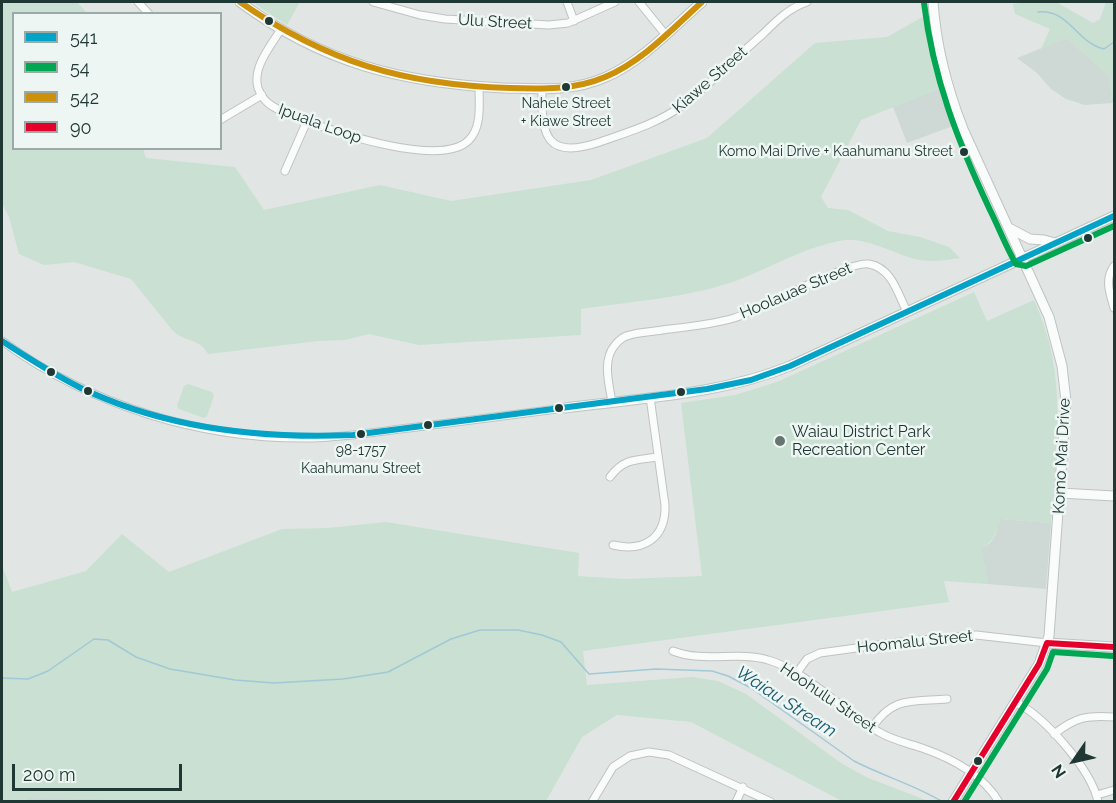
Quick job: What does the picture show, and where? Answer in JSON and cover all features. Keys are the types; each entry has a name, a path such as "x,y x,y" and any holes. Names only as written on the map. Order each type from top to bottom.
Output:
{"street":[{"path":"240,2 281,29 335,56 377,71 436,83 542,90 574,87 606,77 631,63 702,2"},
{"name":"Ulu Street","path":"373,2 420,15 456,20 549,25 574,21 615,2"},
{"path":"567,2 574,21"},
{"path":"639,2 666,34"},
{"name":"Kiawe Street","path":"542,90 542,123 550,140 558,146 570,149 586,147 643,127 670,114 692,98 788,11 807,2"},
{"name":"Komo Mai Drive","path":"933,2 938,45 951,96 963,129 1049,317 1062,366 1066,418 1051,620 1047,642 1039,664 953,801"},
{"name":"Ipuala Loop","path":"281,29 259,68 257,82 261,95 273,106 344,135 379,144 452,149 466,143 475,132 478,120 479,87"},
{"path":"222,119 261,95"},
{"path":"285,171 307,121"},
{"path":"2,341 54,374 116,403 172,421 237,434 290,438 336,437 724,387 763,376 1114,216"},
{"path":"1009,228 1028,238 1055,243"},
{"name":"Hoolauae Street","path":"612,402 608,358 613,347 625,337 733,318 763,307 854,265 873,265 884,271 892,281 907,312"},
{"path":"1114,266 1108,281 1114,308"},
{"path":"613,545 625,548 642,545 654,538 660,529 665,512 650,397"},
{"path":"610,477 619,466 626,462 658,457"},
{"path":"1060,493 1114,496"},
{"name":"Hoomalu Street","path":"796,674 807,659 820,653 976,635 1114,648"},
{"name":"Hoohulu Street","path":"673,651 684,655 762,658 774,662 796,674 872,728 888,737 940,756 971,773 988,785 999,801"},
{"path":"872,728 883,713 892,706 947,699"},
{"path":"1015,702 1040,718 1054,734 1088,775 1098,798 1114,790"},
{"path":"1054,734 1078,718 1114,717"},
{"path":"592,801 613,767 624,758 643,752 669,755 771,801"},
{"path":"736,801 743,787"}],"shaded area":[{"path":"1067,38 1109,76 1112,103 1085,105 1066,99 1051,89 1037,73 1017,58"},
{"path":"941,88 953,126 907,143 893,107"},
{"path":"1000,519 1051,523 1046,589 988,584 981,549 990,543 996,534"},
{"path":"27,797 171,801 27,802"}],"green space":[{"path":"2,2 77,2 86,12 12,12 12,150 143,150 146,158 235,167 264,210 380,185 451,201 591,180 707,138 815,43 887,37 926,15 941,88 861,120 821,197 828,208 848,210 888,231 920,237 949,247 960,258 938,261 921,260 871,243 845,240 804,252 738,280 700,291 581,309 581,335 419,345 369,334 345,340 208,354 196,342 173,331 131,279 74,262 44,265 19,254 9,217 2,203"},
{"path":"252,2 300,2 287,25"},
{"path":"1056,2 1093,23 1100,19 1106,2 1114,2 1114,103 1112,103 1109,76 1067,38 1041,49 1050,29 1015,14 1013,4"},
{"path":"974,292 987,321 1034,300 1052,355 1058,410 1051,523 1000,519 994,536 981,549 988,584 944,581 949,602 583,651 587,685 692,677 718,681 746,694 841,763 866,777 928,801 842,801 691,722 617,715 582,737 546,801 171,802 28,797 27,801 2,801 2,565 12,592 86,571 122,534 169,572 282,529 328,528 386,522 579,553 578,576 625,579 702,576 681,403 735,395 777,382"},
{"path":"188,384 212,392 214,396 207,416 204,418 179,409 177,406 184,386"}],"waterway":[{"path":"1038,12 1049,12 1058,16 1086,40 1104,49 1114,42"},
{"name":"Waiau Stream","path":"2,678 28,679 48,671 94,639 108,640 136,657 170,669 235,680 274,683 343,679 388,672 451,639 480,630 518,630 561,642 589,674 656,669 712,671 728,676 751,688 854,761 943,802"}],"transit line":[{"name":"542","path":"240,2 304,40 336,55 368,66 435,82 534,89 582,84 619,70 656,44 702,2"},
{"name":"54","path":"924,3 928,31 948,109 978,185 1016,264 1026,266 1114,226"},
{"name":"541","path":"2,341 81,388 146,413 180,422 248,433 353,435 707,389 751,380 790,366 1114,216"},
{"name":"90","path":"953,802 1039,664 1047,643 1114,647"},
{"name":"54","path":"964,802 1047,669 1053,652 1113,656"}],"place":[{"name":"Nahele Street + Kiawe Street","path":"566,87"},
{"name":"Komo Mai Drive + Kaahumanu Street","path":"964,152"},
{"name":"98-1757 Kaahumanu Street","path":"361,434"},
{"name":"Waiau District Park Recreation Center","path":"780,441"}]}
